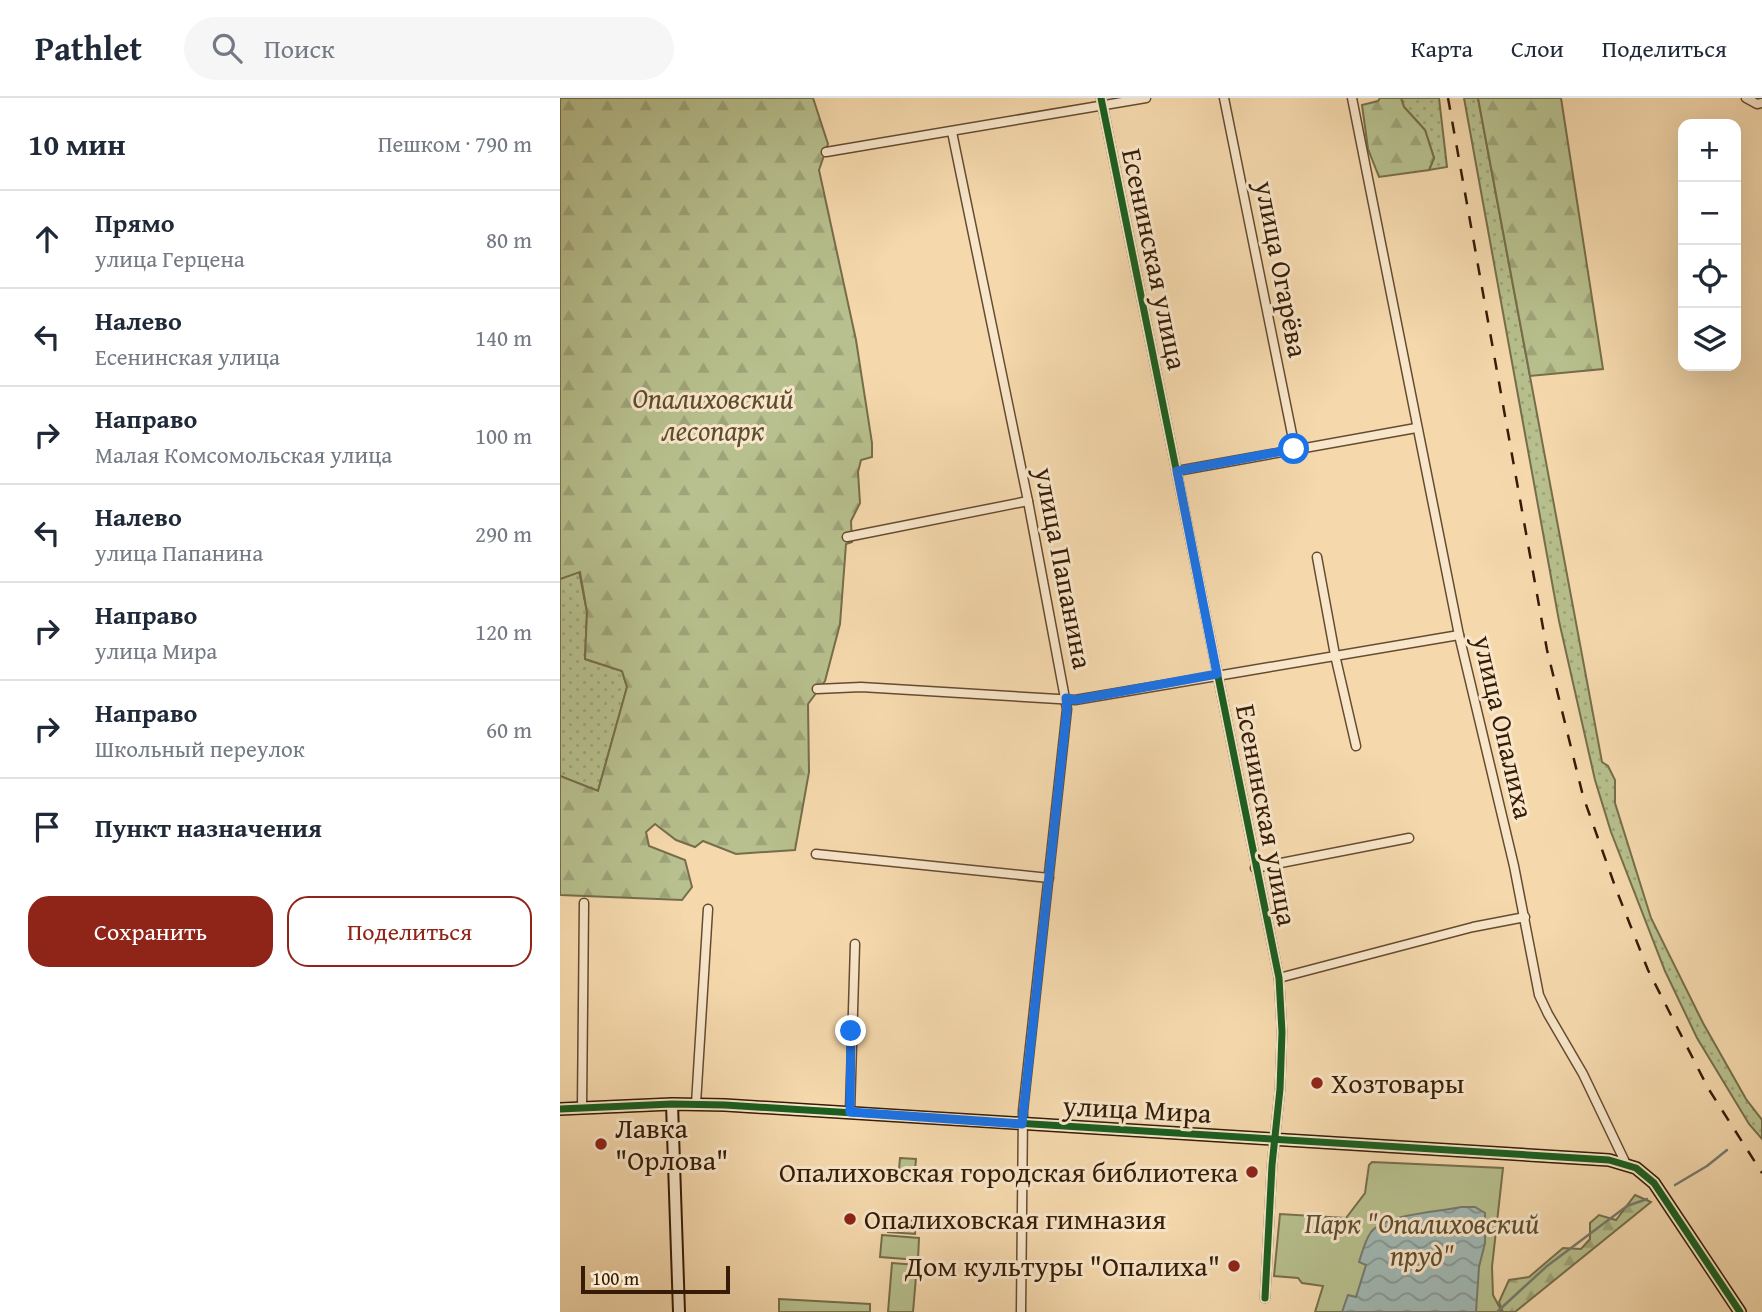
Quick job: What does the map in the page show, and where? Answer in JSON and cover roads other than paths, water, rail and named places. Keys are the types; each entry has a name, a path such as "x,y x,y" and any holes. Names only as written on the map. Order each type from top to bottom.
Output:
{"street":[{"path":"826,152 951,132 1102,101 1146,98"},
{"name":"улица Огарёва","path":"1224,98 1294,449"},
{"name":"улица Опалиха","path":"1352,98 1459,635 1525,917 1539,995 1583,1073 1626,1164"},
{"path":"1746,98 1757,104 1762,103"},
{"name":"Есенинская улица","path":"1102,101 1279,978 1282,1032 1280,1089 1274,1138 1265,1298"},
{"name":"улица Папанина","path":"951,132 1028,502 1067,709 1022,1124 1021,1312"},
{"path":"1177,471 1416,428"},
{"path":"847,537 1028,502"},
{"path":"1317,557 1335,655 1356,746"},
{"path":"817,689 861,687 1075,700 1459,635"},
{"path":"1255,868 1409,838"},
{"path":"816,854 1049,878"},
{"path":"582,1108 584,903"},
{"path":"695,1104 708,909"},
{"path":"1279,978 1473,927 1525,917"},
{"path":"850,1112 855,944"},
{"path":"672,1104 679,1312"},
{"name":"улица Мира","path":"560,1110 695,1104 1594,1158 1626,1164"},
{"path":"1626,1164 1646,1175 1654,1183 1740,1312"}],"water":[{"path":"1475,1207 1485,1213 1485,1243 1479,1267 1476,1312 1342,1312 1348,1295 1356,1297 1366,1265 1359,1262 1371,1232 1378,1226 1400,1217"}],"waterway":[{"path":"1675,1185 1707,1166 1727,1150"},
{"path":"1497,1312 1547,1266 1627,1206 1647,1199"}],"railway":[{"path":"1448,98 1547,650 1583,796 1648,970 1708,1088 1762,1173"}],"place":[{"name":"Хозтовары","path":"1317,1083"},
{"name":"Лавка \"Орлова\"","path":"601,1144"},
{"name":"Опалиховская городская библиотека","path":"1252,1172"},
{"name":"Опалиховская гимназия","path":"850,1219"},
{"name":"Дом культуры \"Опалиха\"","path":"1234,1266"}],"park label":[{"name":"Опалиховский лесопарк","path":"713,414"},
{"name":"Парк \"Опалиховский пруд\"","path":"1422,1239"}]}
